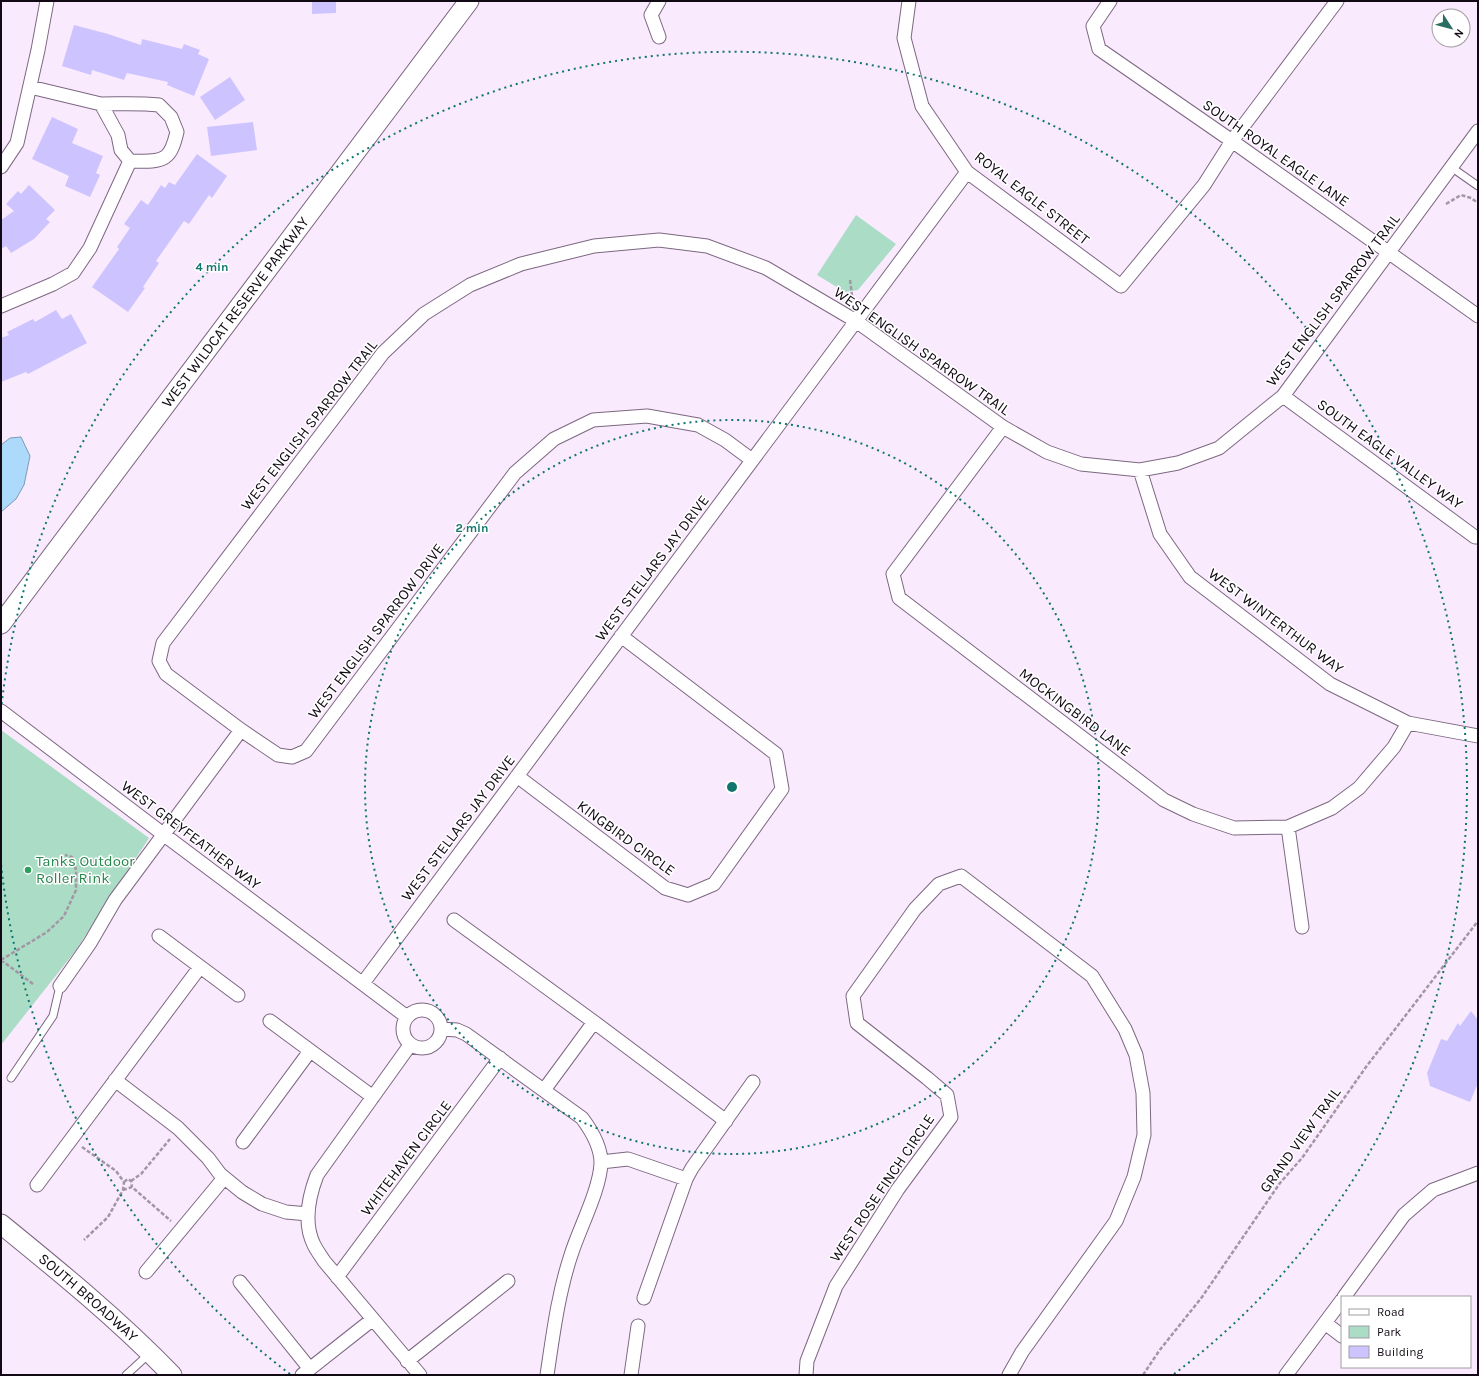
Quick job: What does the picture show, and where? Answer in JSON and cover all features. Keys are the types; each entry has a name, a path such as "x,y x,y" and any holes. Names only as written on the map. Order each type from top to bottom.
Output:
{"main road":[{"name":"WEST WILDCAT RESERVE PARKWAY","path":"1,624 469,1"},
{"name":"SOUTH BROADWAY","path":"1,1224 108,1313 150,1352 172,1375"}],"street":[{"path":"1,167 17,143 47,1"},
{"path":"659,1 651,16 659,37"},
{"name":"ROYAL EAGLE STREET","path":"909,1 904,38 922,106 967,172 1120,286 1204,185 1232,141"},
{"name":"SOUTH ROYAL EAGLE LANE","path":"1110,1 1093,26 1099,49 1232,141 1478,316"},
{"path":"1232,141 1337,1"},
{"path":"30,87 102,104 132,105 144,103 159,105 171,117 177,132 172,148 165,157 149,162 130,161 121,150 118,135 102,104"},
{"name":"WEST ENGLISH SPARROW TRAIL","path":"241,730 166,674 159,661 163,643 383,353 424,314 470,285 521,264 594,246 658,240 707,246 766,268 856,321 1002,427 1047,452 1081,464 1140,470 1178,463 1219,448 1283,396 1478,131"},
{"path":"1,306 53,284 73,273 90,248 130,161"},
{"name":"WEST STELLARS JAY DRIVE","path":"363,983 967,172"},
{"name":"SOUTH EAGLE VALLEY WAY","path":"1283,396 1475,537 1478,537"},
{"name":"WEST ENGLISH SPARROW DRIVE","path":"241,730 278,755 292,757 306,750 515,473 554,439 593,420 647,416 698,425 725,440 752,460"},
{"name":"MOCKINGBIRD LANE","path":"1002,427 893,574 899,598 1164,800 1193,814 1234,828 1288,827 1332,808 1358,788 1394,746 1408,722"},
{"name":"WEST WINTERTHUR WAY","path":"1140,470 1160,534 1190,577 1330,684 1408,722 1478,736"},
{"name":"KINGBIRD CIRCLE","path":"517,776 665,888 688,895 714,884 782,789 776,754 621,636"},
{"name":"WEST GREYFEATHER WAY","path":"1,711 363,983"},
{"path":"60,986 90,943 115,900 241,730"},
{"path":"1288,827 1302,928"},
{"name":"WEST ROSE FINCH CIRCLE","path":"806,1375 808,1361 836,1286 898,1189 950,1117 947,1096 927,1078 857,1023 853,996 915,909 939,884 960,876 1092,976 1125,1029 1136,1055 1142,1093 1144,1135 1134,1178 1116,1221 1022,1352 1009,1375"},
{"path":"454,920 726,1121"},
{"path":"159,936 238,995"},
{"path":"37,1185 200,967"},
{"path":"363,983 407,1017"},
{"path":"426,1010 435,1014 442,1029 440,1038 434,1045 425,1049 417,1049 410,1045 403,1034 403,1024 407,1017 415,1011 426,1010"},
{"path":"270,1021 373,1097"},
{"path":"544,1090 594,1022"},
{"path":"442,1029 457,1030 466,1034 582,1118 590,1128 597,1145 601,1162 598,1182 570,1256 559,1298 547,1375"},
{"path":"410,1045 317,1174 310,1193 308,1214 309,1231 314,1245 324,1261 420,1375"},
{"path":"243,1142 310,1051"},
{"name":"WHITEHAVEN CIRCLE","path":"337,1277 500,1058"},
{"path":"115,1080 178,1128 208,1158 220,1174 242,1192 262,1204 286,1212 308,1214"},
{"path":"644,1298 686,1180 692,1168 753,1082"},
{"path":"601,1162 628,1159 686,1180"},
{"path":"1345,1296 1404,1215 1433,1190 1478,1173"},
{"path":"146,1272 224,1178"},
{"path":"407,1360 508,1281"},
{"path":"240,1282 306,1372 373,1319"},
{"path":"1286,1375 1341,1301"},
{"path":"1325,1323 1341,1335"},
{"path":"631,1375 638,1326"}],"lane":[{"path":"1451,167 1478,186"},
{"path":"11,1078 54,1016 60,986"},
{"path":"126,1375 150,1352"}],"path":[{"path":"1446,204 1461,195 1471,198 1478,203"},
{"path":"33,984 1,960 47,932 64,916 76,890 76,870 72,857 66,855"},
{"name":"GRAND VIEW TRAIL","path":"1143,1375 1163,1345 1202,1297 1280,1183 1302,1158 1366,1067 1478,921"},
{"path":"131,1182 141,1174 178,1128"},
{"path":"71,1140 116,1171 124,1182 123,1190 108,1217 84,1240"},
{"path":"124,1182 128,1179 131,1182"},
{"path":"131,1182 132,1187 181,1229"},
{"path":"123,1190 132,1187"}],"green space":[{"path":"856,215 896,244 858,290 845,292 817,275"},
{"path":"1,730 149,838 76,950 1,1045"}],"water":[{"path":"21,437 30,456 24,485 16,499 1,512 1,445 10,438"}],"building":[{"path":"312,1 336,1 336,13 312,14"},
{"path":"74,25 141,45 142,39 182,49 184,44 200,50 198,54 209,59 194,96 167,85 168,82 127,73 124,80 92,70 91,75 62,66"},
{"path":"230,77 245,100 215,120 200,97"},
{"path":"52,117 78,129 72,143 103,156 96,173 100,175 90,197 65,186 69,176 32,159"},
{"path":"253,122 257,150 211,156 207,127"},
{"path":"197,154 227,176 212,198 209,195 189,224 184,221 156,261 159,263 143,287 145,288 128,312 92,287 119,249 117,247 130,228 124,224 141,200 148,205 161,185 165,188 169,182 175,185"},
{"path":"29,185 55,210 46,219 50,222 34,239 11,253 6,246 1,249 1,220 14,211 6,204 18,191 21,194"},
{"path":"56,310 62,319 71,314 87,343 28,374 26,372 1,382 1,338 9,335 7,332 33,319 35,322"},
{"path":"1471,1011 1478,1020 1478,1083 1470,1102 1430,1086 1427,1073 1441,1039 1447,1041 1458,1023 1460,1026"}],"place":[{"name":"Tanks Outdoor Roller Rink","path":"28,870"}]}
